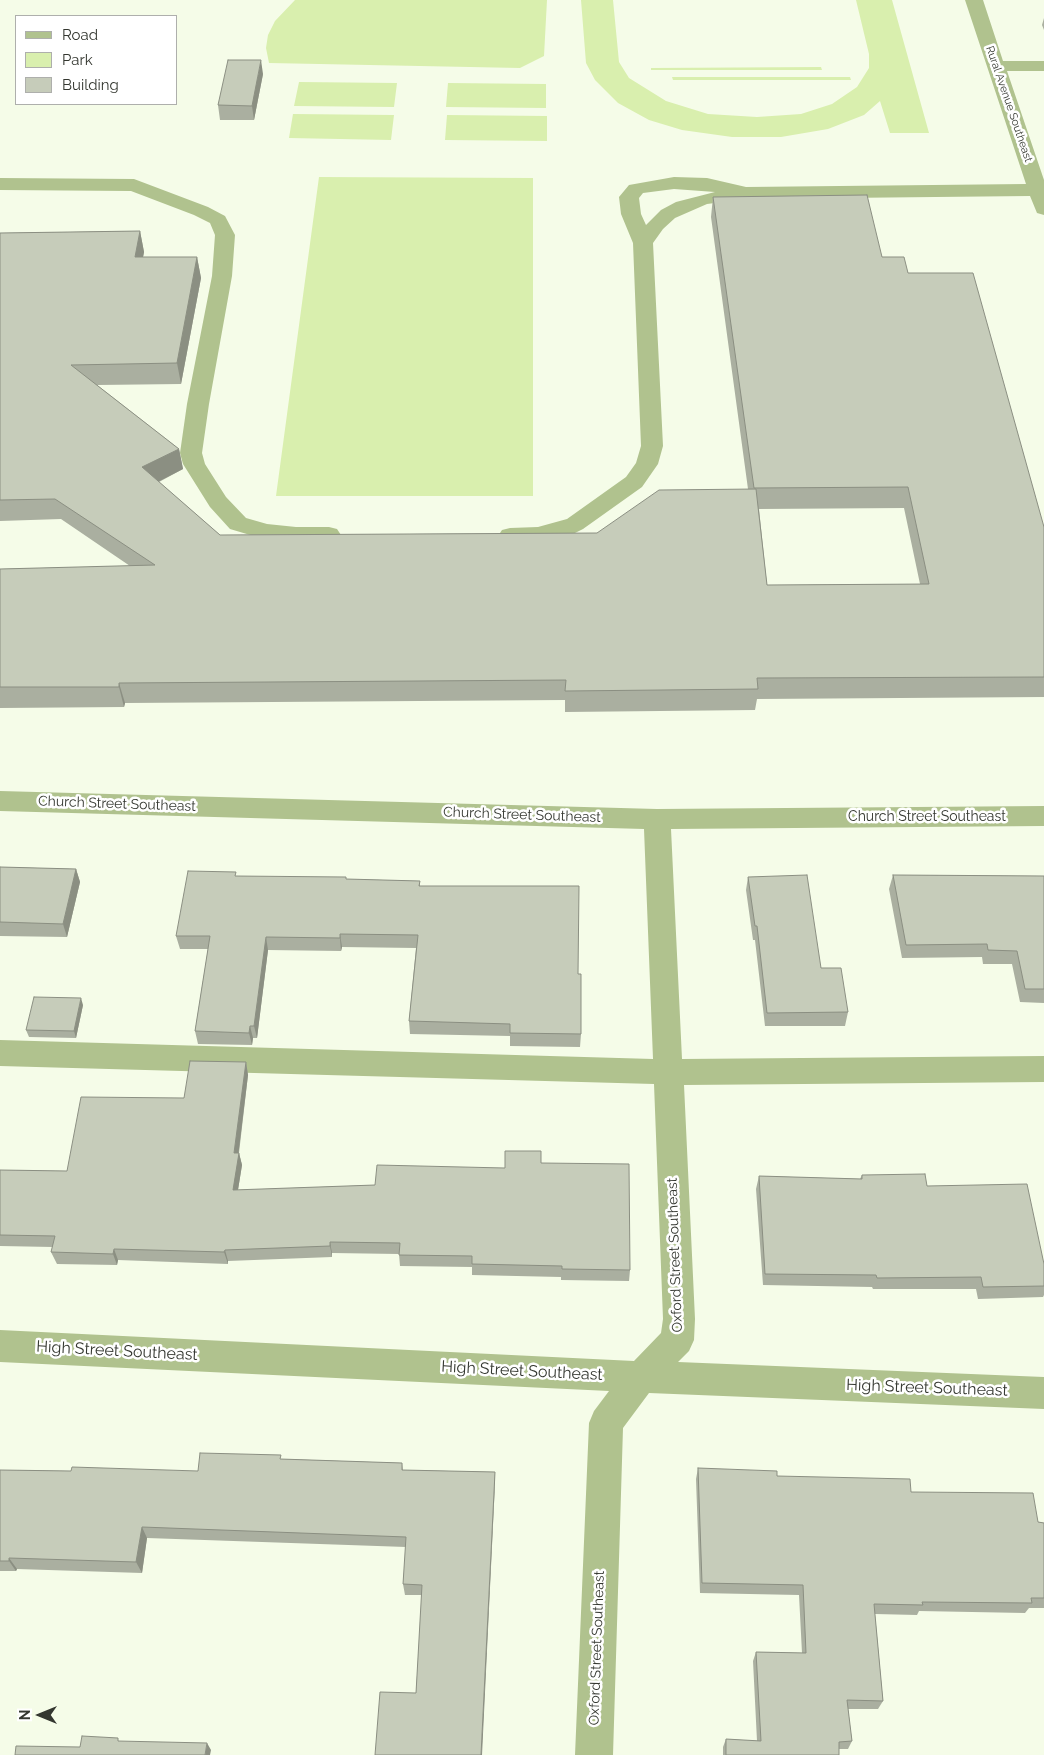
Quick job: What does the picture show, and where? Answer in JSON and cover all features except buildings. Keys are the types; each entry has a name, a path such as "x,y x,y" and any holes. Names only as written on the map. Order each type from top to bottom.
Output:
{"street":[{"name":"Rural Avenue Southeast","path":"974,0 995,66 1039,181 1044,209"},
{"path":"995,66 1044,66"},
{"path":"643,244 656,225 668,214 683,206 704,199 746,193 1039,181"},
{"path":"490,536 538,535 568,527 587,516 634,482 646,464 652,446 643,244 631,214 630,197 636,189 674,182 707,184 746,193"},
{"path":"0,184 134,185 201,211 218,220 225,235 222,276 198,404 191,453 194,464 222,508 238,524 267,532 296,535 344,535"},
{"name":"Church Street Southeast","path":"0,801 657,819 1044,816"},
{"name":"Oxford Street Southeast","path":"594,1755 606,1423 640,1377 677,1340 679,1320 657,819"},
{"path":"0,1053 668,1072 1044,1069"},
{"name":"High Street Southeast","path":"0,1346 640,1377 1044,1393"}],"green space":[{"path":"295,0 547,0 544,56 520,68 269,63 266,48 268,35 275,21"},
{"path":"581,0 613,0 619,62 629,78 666,101 708,114 757,117 801,114 832,104 857,87 869,68 869,54 856,0 892,0 929,133 890,133 880,101 864,115 828,129 781,137 732,137 682,130 649,120 618,103 595,80 586,63"},
{"path":"821,67 822,70 651,70 651,68"},
{"path":"672,77 850,77 851,80 673,80"},
{"path":"299,82 397,83 394,107 294,106"},
{"path":"448,83 546,84 546,108 446,107"},
{"path":"293,114 394,115 391,140 289,138"},
{"path":"447,115 547,116 547,141 445,140"},
{"path":"319,177 533,178 533,496 276,496"}]}
